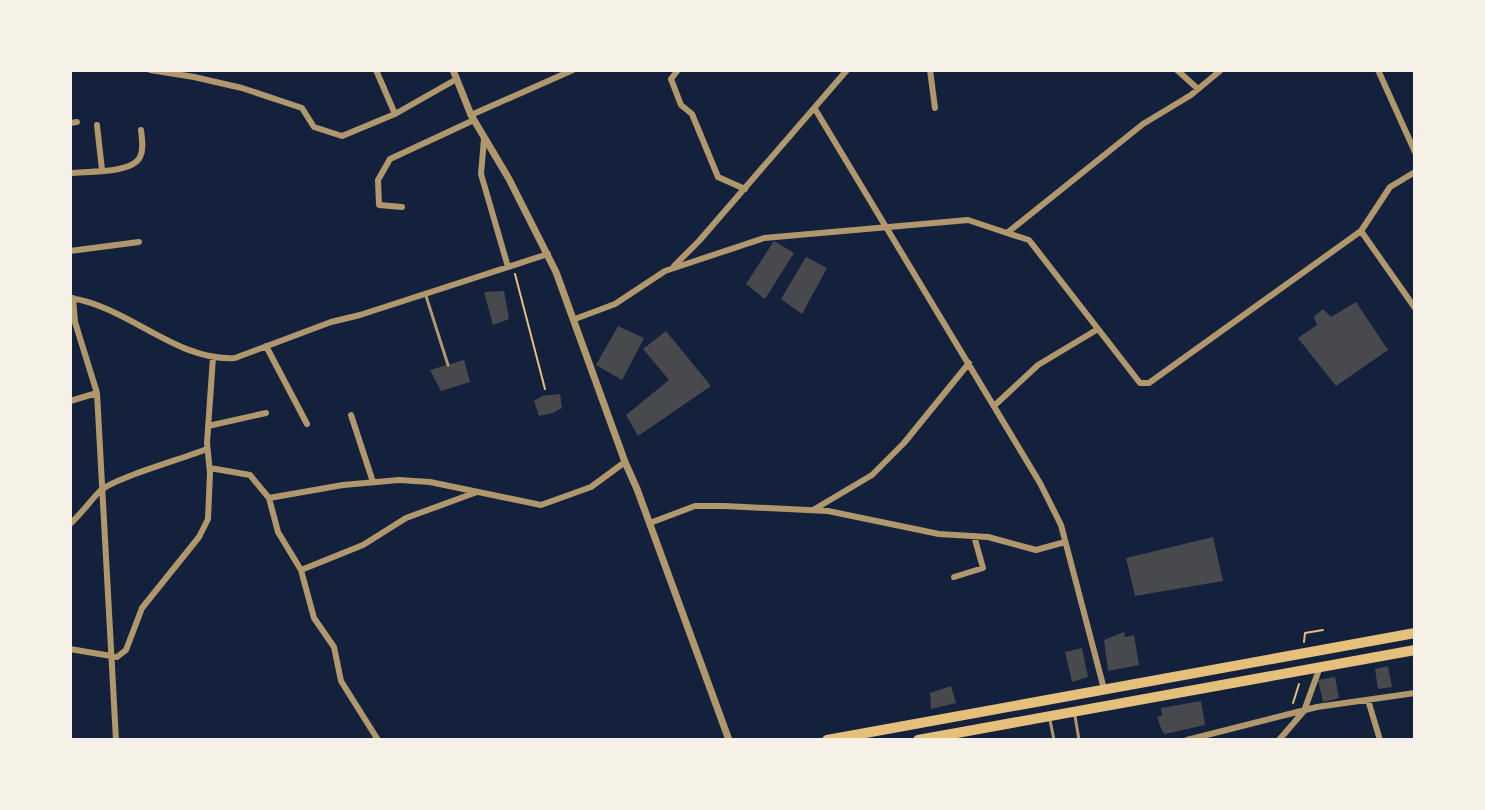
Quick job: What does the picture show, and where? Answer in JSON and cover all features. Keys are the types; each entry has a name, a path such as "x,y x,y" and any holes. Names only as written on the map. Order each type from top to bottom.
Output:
{"highway":[{"path":"827,740 1415,633"},
{"path":"918,740 1415,650"}],"street":[{"path":"150,70 242,88 302,108 314,127 342,136 395,114 455,80"},
{"path":"376,70 395,114"},
{"path":"453,70 472,117 548,254 575,319 729,740"},
{"path":"402,207 379,205 378,180 390,159 573,70"},
{"path":"678,70 671,79 681,105 692,114 718,177 745,189"},
{"path":"672,269 847,70"},
{"path":"930,70 935,108"},
{"path":"1177,70 1198,89"},
{"path":"1007,233 1143,124 1198,89 1221,70"},
{"path":"1378,70 1415,152"},
{"path":"815,109 1040,483 1061,525 1104,689"},
{"path":"97,125 102,170"},
{"path":"70,173 134,165 142,147 141,130"},
{"path":"484,139 481,174 510,266"},
{"path":"575,319 615,304 672,269 764,238 968,220 1029,240 1140,383 1149,383 1361,231 1390,187 1415,172"},
{"path":"1361,231 1415,308"},
{"path":"70,251 139,242"},
{"path":"116,740 97,393 75,322 72,298 115,310 158,337 213,357 235,358 331,322 548,254"},
{"path":"994,406 1038,365 1098,329"},
{"path":"266,346 307,424"},
{"path":"70,649 117,657 126,650 142,608 199,537 208,519 210,468 207,449 213,357"},
{"path":"813,510 872,475 904,443 969,363"},
{"path":"70,401 97,393"},
{"path":"208,426 266,413"},
{"path":"351,415 373,482"},
{"path":"70,524 102,490 207,449"},
{"path":"269,498 399,480 430,482 541,505 591,487 625,462"},
{"path":"210,468 250,475 269,498 278,532 301,570 314,618 334,647 341,681 378,740"},
{"path":"301,570 363,545 406,518 477,492"},
{"path":"650,523 695,506 813,510 939,534 988,537 1036,550 1065,542"},
{"path":"954,577 983,568 974,536"},
{"path":"1279,740 1304,711 1320,667"},
{"path":"1187,740 1304,711 1415,693"},
{"path":"1368,700 1380,740"}],"lane":[{"path":"425,294 448,365"},
{"path":"1074,712 1079,740"},
{"path":"1050,716 1054,740"}],"path":[{"path":"510,266 545,389"},
{"path":"1305,633 1323,630"},
{"path":"1293,703 1300,682"}],"building":[{"path":"774,241 794,253 765,299 746,284"},
{"path":"806,257 827,268 802,314 781,299"},
{"path":"504,291 509,319 493,325 484,292"},
{"path":"1356,302 1388,350 1336,386 1298,338 1317,325 1314,317 1323,309 1331,317"},
{"path":"618,326 644,338 622,380 596,365"},
{"path":"666,331 711,386 638,436 626,415 669,380 643,349"},
{"path":"464,360 470,382 441,391 430,370"},
{"path":"560,394 562,408 539,416 534,401 542,396"},
{"path":"1213,537 1223,581 1135,596 1126,558"},
{"path":"1124,632 1125,637 1134,635 1139,665 1108,671 1104,640"},
{"path":"1082,648 1088,677 1072,682 1065,652"},
{"path":"1388,666 1392,687 1378,689 1375,669"},
{"path":"1335,677 1339,698 1323,702 1318,680"},
{"path":"951,686 956,703 931,709 930,693"},
{"path":"1201,701 1205,725 1165,734 1162,731 1157,717 1162,716 1161,708"}]}
